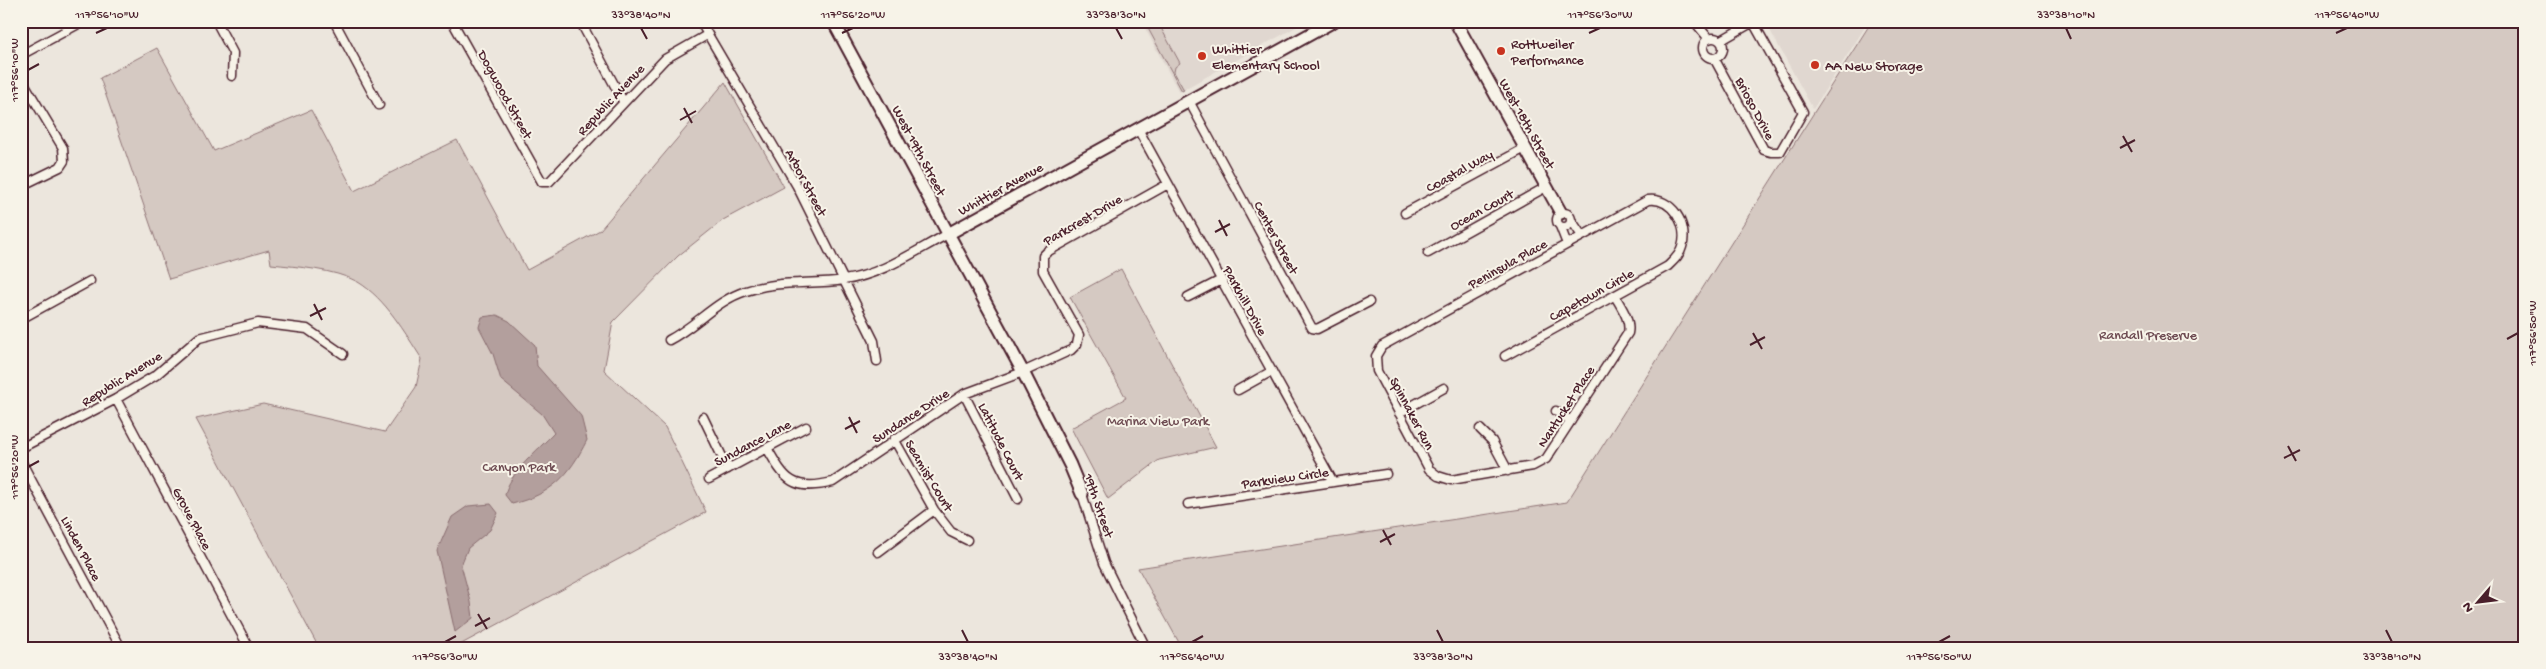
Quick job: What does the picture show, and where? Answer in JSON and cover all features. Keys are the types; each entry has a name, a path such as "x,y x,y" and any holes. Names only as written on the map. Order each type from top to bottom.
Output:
{"street":[{"path":"21,55 84,21"},
{"path":"216,21 233,53 232,76"},
{"path":"334,21 379,105"},
{"name":"Dogwood Street","path":"452,21 538,178"},
{"path":"580,21 623,101"},
{"name":"Arbor Street","path":"700,21 797,186 874,341 877,361"},
{"name":"West 19th Street","path":"833,21 1023,372"},
{"name":"Whittier Avenue","path":"669,340 684,332 726,300 743,292 775,284 843,280 862,276 880,269 948,234 1334,21"},
{"name":"West 18th Street","path":"1455,21 1546,188 1561,213 1569,214 1582,236"},
{"path":"1694,21 1709,39 1715,38 1723,46 1722,53 1714,58"},
{"name":"Brioso Drive","path":"1709,39 1703,46 1704,52 1709,57 1714,58 1764,150 1780,152 1803,112 1753,22 1720,41"},
{"name":"Republic Avenue","path":"538,178 542,182 549,182 623,101 665,59 707,35"},
{"path":"21,78 63,148 64,155 60,166 21,186"},
{"name":"Center Street","path":"1189,101 1312,328 1317,330 1369,302"},
{"name":"Parkhill Drive","path":"1138,129 1333,482"},
{"name":"Coastal Way","path":"1405,213 1525,148"},
{"name":"Parkcrest Drive","path":"1023,372 1071,350 1077,344 1079,335 1043,271 1043,256 1168,184"},
{"name":"Ocean Court","path":"1428,253 1546,188"},
{"name":"Peninsula Place","path":"1376,356 1382,346 1648,200 1656,199 1670,206 1682,228 1682,247"},
{"path":"1561,213 1557,221 1567,244"},
{"path":"1560,226 1566,227 1572,222"},
{"name":"Capetown Circle","path":"1504,356 1668,266 1676,258 1682,247"},
{"path":"1188,297 1221,280"},
{"path":"21,319 90,282"},
{"name":"Nantucket Place","path":"1438,476 1450,480 1540,464 1628,333 1630,327 1615,296"},
{"name":"Republic Avenue","path":"21,448 116,399 156,375 200,338 258,322 307,329 342,354"},
{"name":"Spinnaker Run","path":"1376,356 1377,371 1429,468 1438,476"},
{"name":"Sundance Drive","path":"767,448 782,475 793,483 815,486 833,482 964,394 1023,372"},
{"name":"19th Street","path":"1023,372 1070,465 1082,494 1104,564 1146,648"},
{"path":"1238,390 1272,372"},
{"path":"1399,413 1444,388"},
{"name":"Latitude Court","path":"964,394 1018,499"},
{"name":"Grove Place","path":"116,399 248,648"},
{"path":"1556,411 1571,420"},
{"path":"703,417 728,469"},
{"name":"Sundance Lane","path":"709,479 806,427"},
{"path":"1480,429 1492,441 1508,471"},
{"name":"Seamist Court","path":"894,440 934,510 951,532 967,540"},
{"name":"Linden Place","path":"21,461 121,648"},
{"name":"Parkview Circle","path":"1188,504 1386,474"},
{"path":"878,552 934,510"}],"shaded area":[{"name":"Whittier Elementary School","path":"1141,21 1307,21 1179,92"},
{"name":"AA New Storage","path":"1765,21 1869,21 1813,109"},
{"path":"497,315 509,321 535,345 537,366 581,416 587,440 573,464 558,482 538,495 512,504 505,495 512,478 554,433 542,414 501,380 493,354 479,327 482,317"},
{"path":"491,504 498,513 490,530 468,548 461,565 471,602 473,618 455,632 437,551 452,517 468,506"}],"green space":[{"path":"1144,21 1167,21 1161,28 1180,63 1175,67 1174,72 1184,90 1182,91"},
{"name":"Randall Preserve","path":"1872,21 2525,21 2525,648 1182,648 1138,568 1567,502"},
{"name":"Canyon Park","path":"157,48 214,151 311,110 354,191 457,140 527,270 600,230 725,82 784,187 723,220 678,256 613,322 604,370 665,427 706,512 454,648 319,648 196,419 263,404 385,432 416,387 422,359 394,317 368,289 358,282 338,274 315,269 271,264 269,250 169,279 100,78"},
{"name":"Marina View Park","path":"1121,269 1216,447 1159,460 1108,499 1071,428 1126,398 1070,297"}],"place":[{"name":"Rottweiler Performance","path":"1501,51"},
{"name":"Whittier Elementary School","path":"1202,56"},
{"name":"AA New Storage","path":"1815,65"}]}
